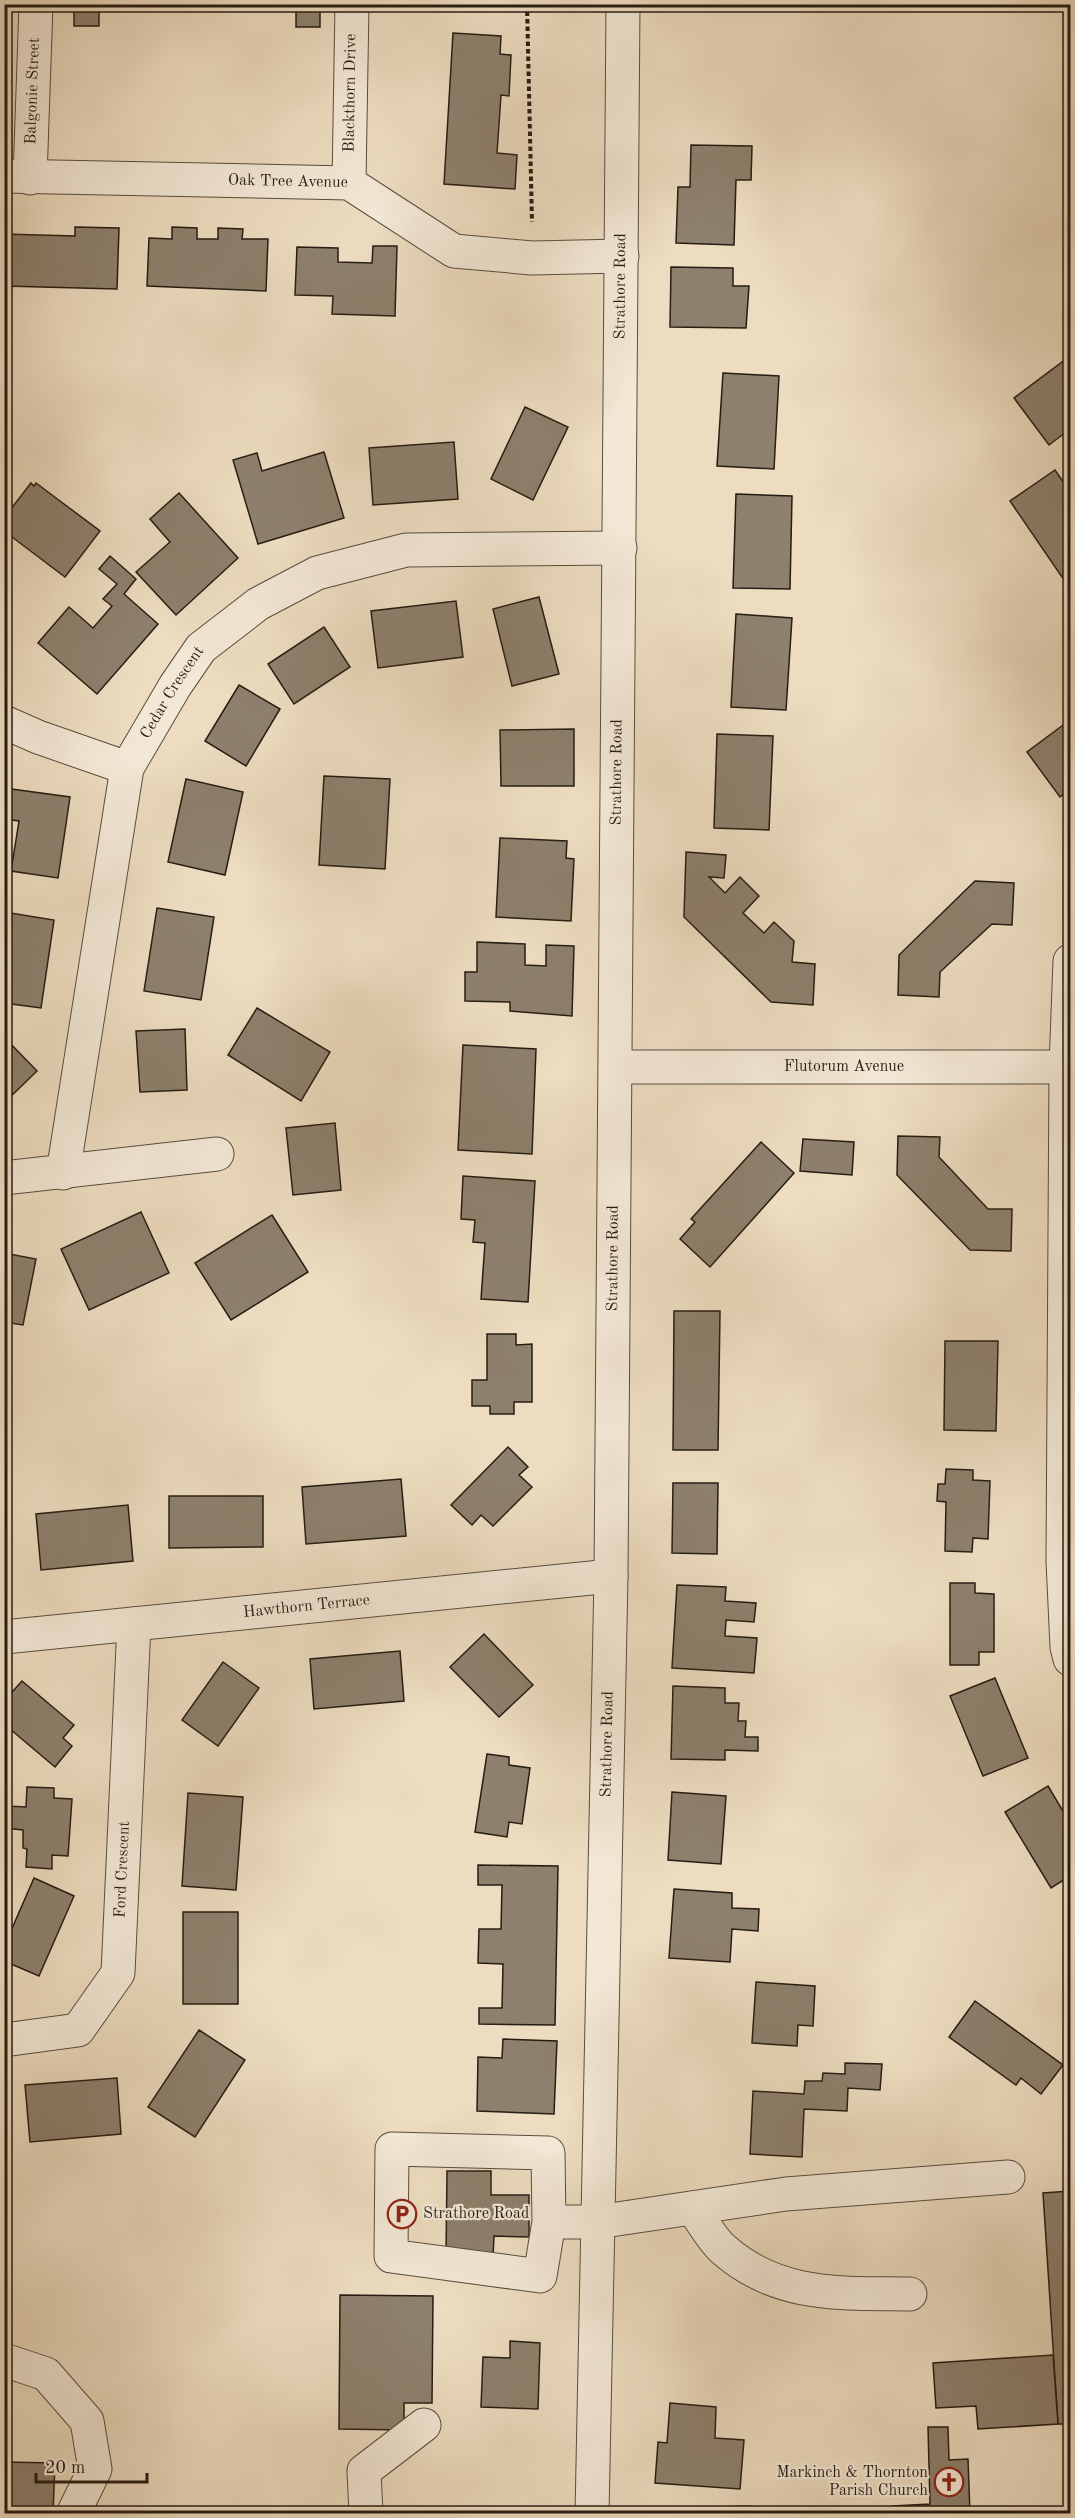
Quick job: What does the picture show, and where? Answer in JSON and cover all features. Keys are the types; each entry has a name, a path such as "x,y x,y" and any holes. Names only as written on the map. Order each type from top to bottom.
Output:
{"street":[{"name":"Balgonie Street","path":"17,177 36,4"},
{"name":"Blackthorn Drive","path":"349,183 352,4"},
{"name":"Strathore Road","path":"592,2514 611,1576 623,4"},
{"name":"Oak Tree Avenue","path":"17,177 349,183 454,251 532,258 622,256"},
{"name":"Cedar Crescent","path":"63,1173 127,768 175,686 201,648 258,604 317,573 406,550 620,548"},
{"path":"4,722 38,737 127,768"},
{"path":"1071,961 1063,1561 1067,1647 1071,1659"},
{"name":"Flutorum Avenue","path":"616,1066 1068,1067"},
{"path":"4,1178 217,1154"},
{"name":"Hawthorn Terrace","path":"4,1637 611,1576"},
{"name":"Ford Crescent","path":"4,2040 78,2030 118,1973 134,1624"},
{"path":"392,2149 548,2152 549,2222 540,2276 391,2256 392,2149"},
{"path":"549,2222 597,2222 786,2194 1008,2177"},
{"path":"693,2208 722,2248 749,2267 783,2284 822,2293 910,2294"},
{"path":"4,2360 46,2374 87,2421 94,2469 73,2514"},
{"path":"366,2514 364,2470 424,2425"}],"path":[{"path":"527,4 532,258"}],"building":[{"path":"74,4 138,4 138,6 99,6 99,26 74,26"},
{"path":"257,4 320,4 320,27 296,27 296,6"},
{"path":"453,33 501,36 500,54 511,55 509,96 501,95 497,153 517,155 515,189 444,184"},
{"path":"691,145 752,146 751,180 736,180 734,245 676,243 678,187 690,187"},
{"path":"75,227 119,228 117,289 4,286 4,234 75,236"},
{"path":"172,227 197,228 197,239 218,239 218,228 243,229 242,239 268,239 266,291 147,286 149,238 172,239"},
{"path":"373,246 397,246 395,316 332,314 333,296 295,295 297,247 338,248 338,262 372,263"},
{"path":"671,267 733,268 733,286 749,286 746,328 670,327"},
{"path":"1070,356 1070,429 1049,445 1014,398"},
{"path":"723,373 779,376 774,469 717,466"},
{"path":"525,407 568,427 533,500 491,479"},
{"path":"454,442 458,499 373,505 369,448"},
{"path":"324,452 344,518 258,544 233,460 257,453 262,471"},
{"path":"1055,470 1070,492 1070,576 1064,580 1010,501"},
{"path":"31,483 34,486 36,483 100,531 65,577 4,531 4,518"},
{"path":"179,493 238,558 176,615 136,572 170,542 150,519"},
{"path":"736,494 792,496 790,589 733,588"},
{"path":"110,556 136,579 124,594 158,624 97,694 38,643 69,607 93,628 112,606 103,599 117,584 99,569"},
{"path":"539,597 559,674 512,686 493,609"},
{"path":"456,601 463,657 378,668 371,611"},
{"path":"736,614 792,618 786,710 731,707"},
{"path":"324,627 350,667 294,704 268,664"},
{"path":"239,685 280,709 246,766 205,741"},
{"path":"1070,720 1070,789 1060,797 1027,752"},
{"path":"574,729 574,786 501,786 500,730"},
{"path":"717,734 773,736 769,830 714,828"},
{"path":"324,776 390,779 385,869 319,865"},
{"path":"186,779 243,792 225,875 168,862"},
{"path":"4,788 70,797 58,878 11,871 19,821 4,819"},
{"path":"500,838 567,841 566,858 574,859 571,921 496,917"},
{"path":"686,852 726,855 724,878 709,877 725,893 740,877 759,896 743,913 764,933 774,922 794,941 792,962 815,964 813,1005 771,1002 684,917"},
{"path":"975,881 1014,883 1012,925 992,924 940,972 939,997 898,995 899,955"},
{"path":"157,908 214,917 201,1000 144,991"},
{"path":"4,912 54,920 41,1008 4,1003"},
{"path":"477,942 525,944 525,965 546,966 546,945 574,946 572,1016 510,1011 510,1002 465,1001 465,972 477,972"},
{"path":"257,1008 330,1052 301,1101 228,1055"},
{"path":"185,1029 187,1090 140,1092 136,1031"},
{"path":"4,1037 37,1071 4,1103"},
{"path":"463,1045 536,1049 532,1154 458,1150"},
{"path":"335,1123 341,1190 293,1195 286,1128"},
{"path":"898,1136 940,1137 939,1157 988,1209 1012,1209 1011,1251 970,1250 897,1175"},
{"path":"803,1139 854,1142 852,1175 800,1171"},
{"path":"761,1142 794,1173 710,1267 680,1239 695,1222 691,1219"},
{"path":"463,1176 535,1181 528,1302 481,1299 485,1243 473,1242 475,1220 461,1219"},
{"path":"141,1212 169,1273 89,1310 61,1249"},
{"path":"272,1215 308,1272 231,1320 195,1263"},
{"path":"4,1253 36,1259 23,1325 4,1322"},
{"path":"674,1311 720,1311 718,1450 673,1450"},
{"path":"487,1334 516,1334 516,1345 532,1344 532,1402 514,1402 514,1414 490,1414 490,1406 472,1406 472,1380 487,1380"},
{"path":"945,1341 998,1341 996,1431 944,1430"},
{"path":"508,1447 528,1467 519,1475 532,1487 493,1526 481,1515 472,1525 451,1505"},
{"path":"946,1469 973,1470 973,1480 990,1481 988,1539 973,1538 972,1552 945,1551 946,1502 937,1501 938,1484 945,1484"},
{"path":"401,1479 406,1536 306,1544 302,1487"},
{"path":"673,1483 718,1483 717,1554 672,1553"},
{"path":"169,1496 263,1496 263,1547 169,1548"},
{"path":"128,1505 133,1561 41,1570 36,1514"},
{"path":"950,1583 975,1583 975,1593 994,1594 994,1652 979,1652 979,1665 950,1665"},
{"path":"677,1585 726,1587 725,1601 756,1603 754,1622 726,1620 725,1636 757,1638 754,1673 672,1668"},
{"path":"484,1634 533,1685 499,1717 450,1667"},
{"path":"400,1651 404,1701 314,1709 310,1659"},
{"path":"223,1662 259,1688 218,1746 182,1720"},
{"path":"995,1678 1028,1758 983,1776 950,1696"},
{"path":"22,1681 74,1725 63,1738 72,1746 55,1767 4,1724 4,1701"},
{"path":"673,1686 725,1688 725,1703 739,1703 738,1721 746,1721 745,1737 758,1737 758,1751 725,1750 725,1760 671,1759"},
{"path":"487,1754 509,1757 509,1765 530,1768 522,1824 509,1822 507,1837 475,1832"},
{"path":"1048,1786 1070,1823 1070,1876 1051,1888 1005,1812"},
{"path":"27,1787 54,1788 54,1798 72,1799 68,1856 52,1855 52,1869 26,1867 27,1849 23,1848 23,1830 5,1828 7,1806 26,1807"},
{"path":"672,1792 726,1796 721,1864 668,1860"},
{"path":"188,1793 243,1797 236,1890 182,1886"},
{"path":"478,1865 558,1866 555,2025 479,2024 479,2008 502,2008 503,1964 478,1963 479,1929 501,1929 502,1885 478,1885"},
{"path":"34,1878 74,1896 39,1976 4,1961 4,1947"},
{"path":"674,1889 732,1893 732,1908 759,1909 758,1931 732,1929 730,1962 669,1958"},
{"path":"183,1912 238,1912 238,2004 183,2004"},
{"path":"756,1982 815,1986 813,2026 798,2025 797,2046 752,2043"},
{"path":"975,2001 1063,2065 1041,2094 1021,2078 1016,2085 949,2037"},
{"path":"199,2030 245,2060 195,2137 148,2107"},
{"path":"503,2039 557,2041 554,2114 477,2111 478,2057 502,2058"},
{"path":"845,2063 882,2064 880,2090 848,2088 847,2111 804,2109 802,2157 750,2154 753,2091 804,2094 805,2081 822,2081 823,2073 845,2074"},
{"path":"117,2078 121,2134 30,2142 25,2085"},
{"path":"447,2171 491,2171 491,2195 529,2195 529,2237 494,2236 493,2257 446,2257"},
{"path":"1070,2191 1070,2424 1058,2424 1043,2193"},
{"path":"340,2295 433,2296 432,2403 404,2403 404,2430 339,2429"},
{"path":"510,2341 540,2343 538,2409 481,2407 483,2357 510,2358"},
{"path":"1053,2355 1058,2424 978,2429 976,2406 936,2408 933,2363"},
{"path":"670,2403 716,2407 715,2438 744,2440 740,2489 655,2483 658,2442 667,2443"},
{"name":"Markinch & Thornton Parish Church","path":"928,2427 948,2427 949,2460 968,2459 970,2514 893,2514 893,2506 930,2504"},
{"path":"4,2462 55,2463 53,2514 4,2514"},
{"path":"750,2506 750,2514 684,2514 683,2508"},
{"path":"479,2507 504,2508 504,2514 479,2514"}],"place":[{"name":"Strathore Road","path":"402,2214"},
{"name":"Markinch & Thornton Parish Church","path":"949,2482"}]}
